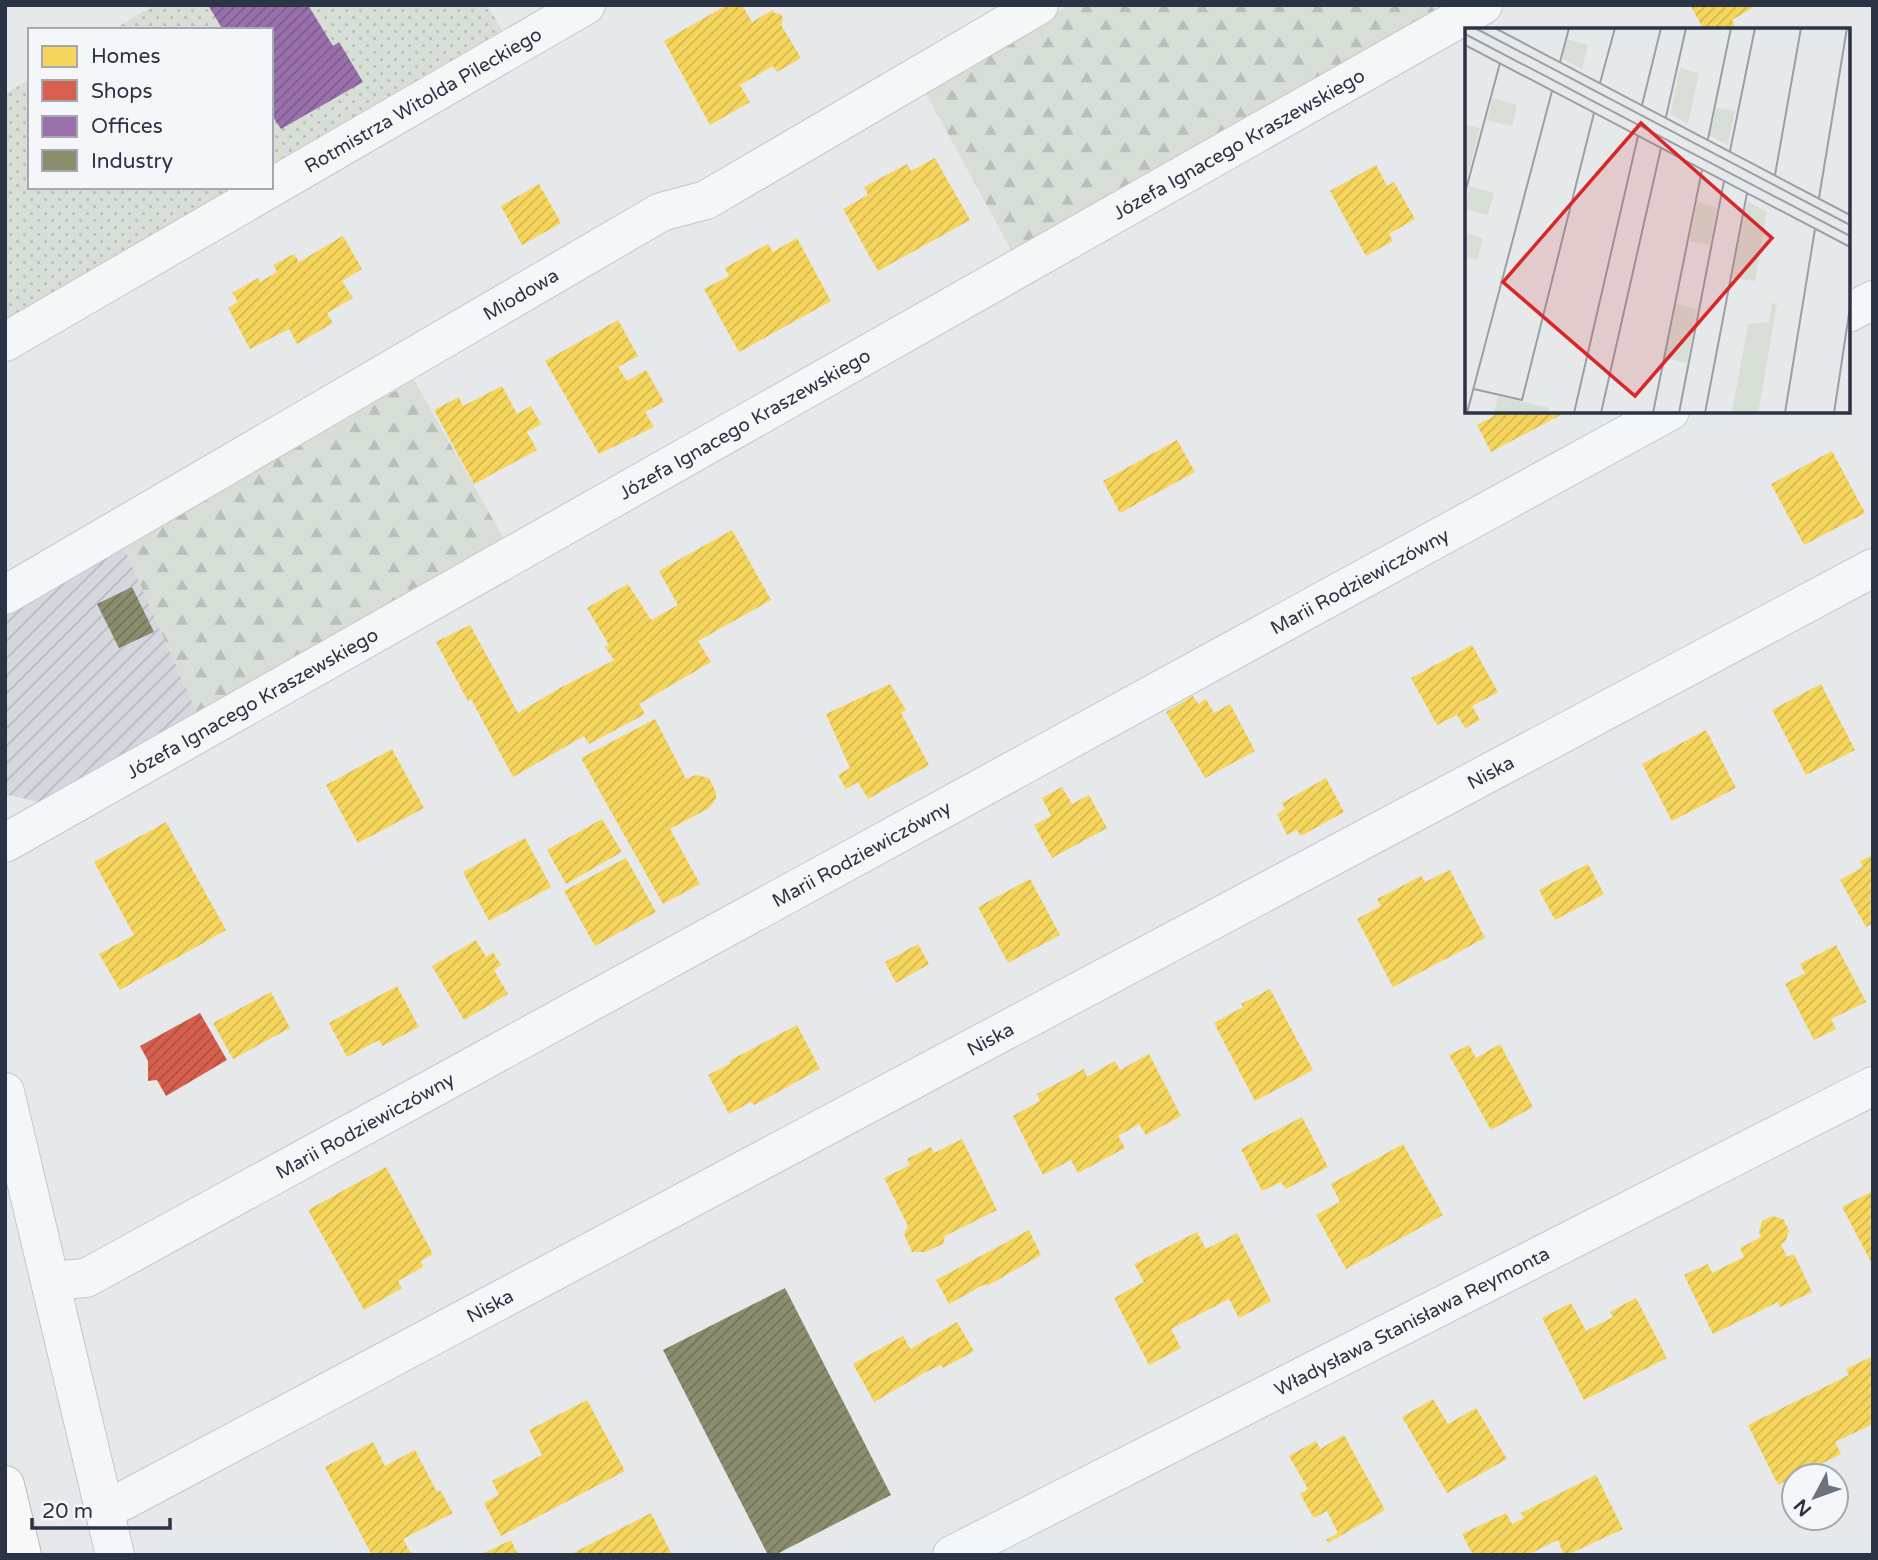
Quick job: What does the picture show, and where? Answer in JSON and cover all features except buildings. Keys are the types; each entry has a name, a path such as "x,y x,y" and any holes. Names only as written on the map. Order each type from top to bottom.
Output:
{"highway":[{"path":"5,1485 22,1555"}],"street":[{"name":"Rotmistrza Witolda Pileckiego","path":"273,187 586,5"},
{"name":"Miodowa","path":"5,595 661,212 706,200 1039,5"},
{"name":"Józefa Ignacego Kraszewskiego","path":"5,843 1483,5"},
{"name":"Rotmistrza Witolda Pileckiego","path":"5,342 269,189"},
{"path":"1850,312 1873,300"},
{"name":"Marii Rodziewiczówny","path":"50,1281 86,1278 1666,413"},
{"name":"Niska","path":"103,1505 132,1497 1873,568"},
{"name":"Władysława Stanisława Reymonta","path":"952,1555 1873,1086"},
{"path":"5,1092 115,1555"}],"shaded area":[{"path":"124,547 199,718 46,804 5,794 5,614"}],"green space":[{"path":"154,5 487,5 505,35 273,170 273,28 116,28"},
{"path":"1069,5 1432,5 1438,17 1015,257 924,90"},
{"path":"28,80 28,189 241,189 5,327 5,94"},
{"path":"414,380 508,546 199,718 124,547"}]}
